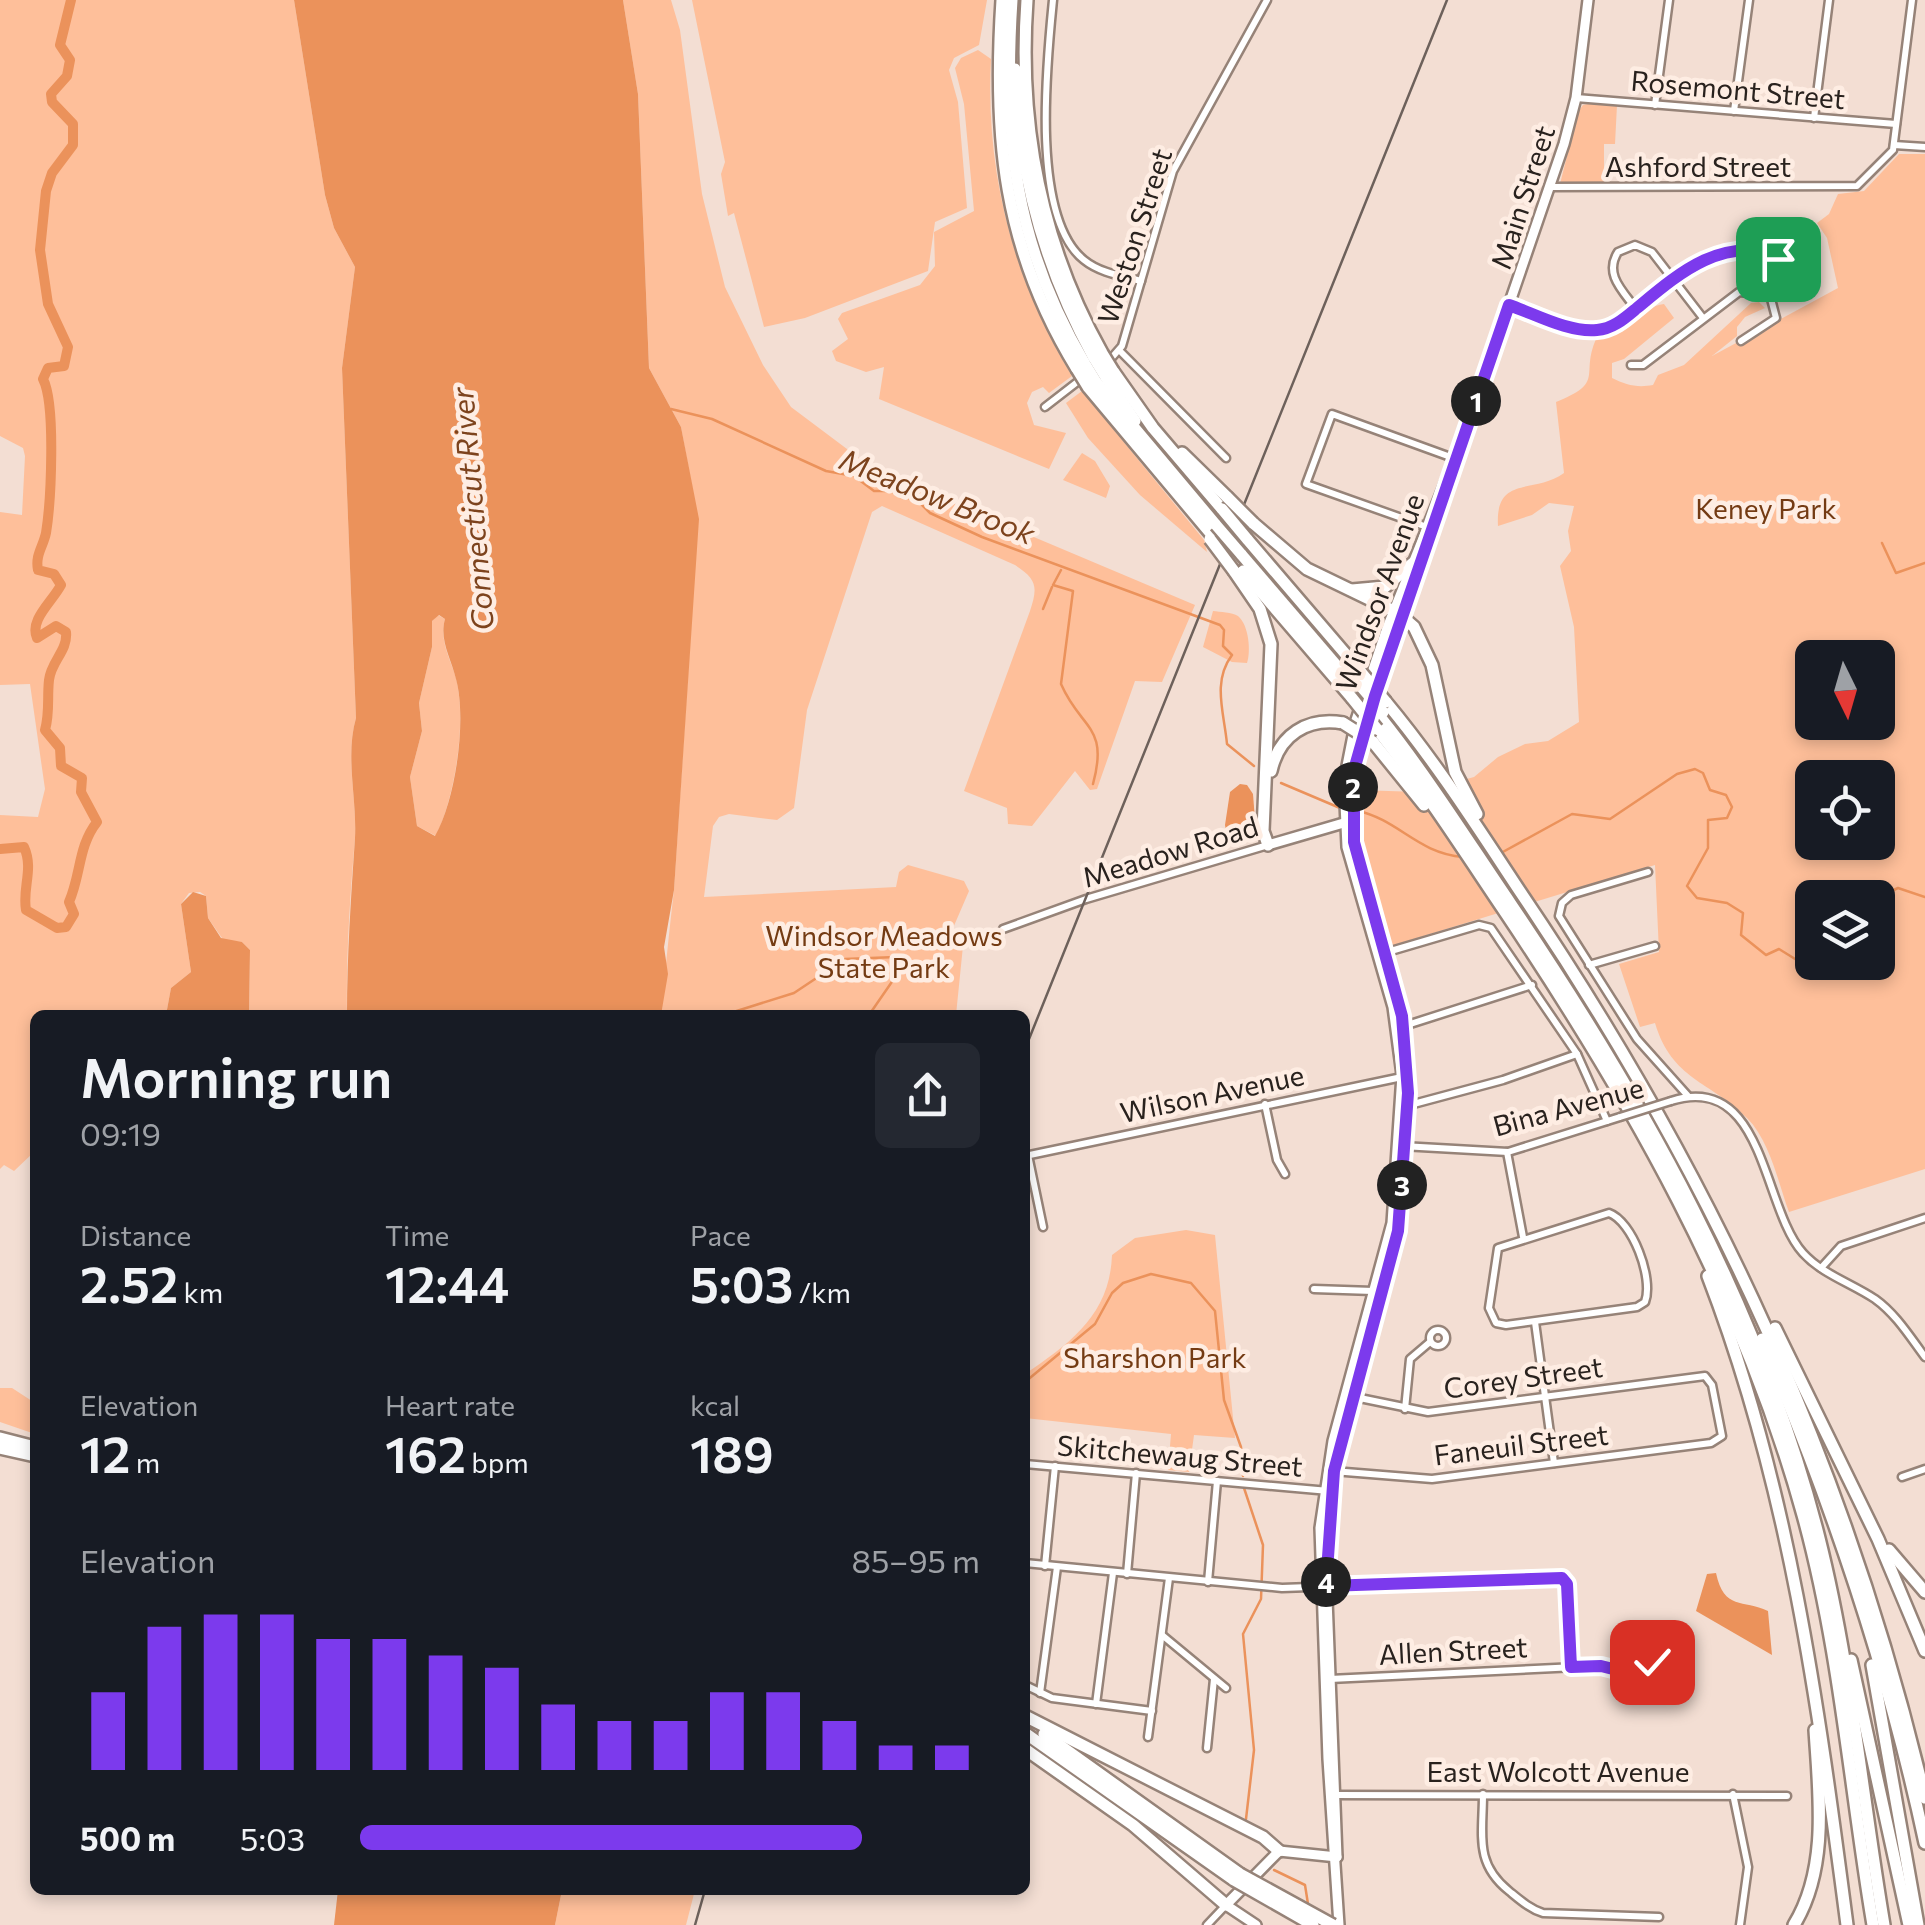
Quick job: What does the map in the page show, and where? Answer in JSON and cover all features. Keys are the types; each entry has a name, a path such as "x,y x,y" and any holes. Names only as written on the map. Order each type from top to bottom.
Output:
{"highway":[{"path":"1002,0 997,106 1005,186 1032,280 1101,379 1218,521 1240,555 1356,685 1467,834 1495,854 1498,880 1690,1220 1758,1378 1808,1535 1836,1668 1873,1925"},
{"path":"1015,0 1008,111 1017,193 1044,285 1101,379 1202,524 1253,523 1292,558 1334,584 1398,614 1426,647 1467,834 1465,853 1498,880 1638,1073 1747,1282 1846,1527 1883,1642 1925,1798"},
{"path":"1027,0 1026,94 1035,172 1090,361"},
{"path":"1101,379 1152,428 1240,555 1356,685 1467,834 1606,1038 1692,1190 1764,1344 1828,1506 1884,1680 1925,1843"},
{"path":"1240,555 1272,644 1264,832 1268,845"},
{"path":"1334,584 1360,591 1377,590 1417,564"},
{"path":"1268,845 1271,771 1280,748 1306,726 1380,721"},
{"path":"1498,880 1607,1050 1697,1212 1772,1387 1846,1640 1910,1925"},
{"path":"1690,1220 1765,1448 1805,1631 1846,1925"},
{"path":"1747,1282 1763,1303 1864,1510 1925,1651"},
{"path":"0,1438 30,1446"},
{"path":"0,1448 30,1455"},
{"path":"1828,1506 1879,1696 1918,1925"},
{"path":"1864,1510 1896,1560 1925,1592"},
{"path":"1824,1559 1846,1669 1884,1925"},
{"path":"1794,1925 1811,1888 1818,1838 1805,1631"},
{"path":"1030,1722 1263,1837 1279,1852"},
{"path":"1030,1724 1237,1877 1336,1925"},
{"path":"1030,1735 1313,1925"},
{"path":"1030,1753 1133,1825 1226,1905"}],"main road":[{"name":"Main Street","path":"1456,459 1550,187 1576,98 1588,0"},
{"name":"Windsor Avenue","path":"1348,1395 1385,1263 1401,1146 1405,1077 1401,1027 1360,883 1348,814 1352,733 1456,459"},
{"name":"Meadow Road","path":"1268,845 1348,814"},
{"name":"Windsor Avenue","path":"1336,1925 1323,1586 1327,1491 1374,1291 1385,1263"},
{"path":"1256,1925 1226,1905 1279,1852 1336,1857"}],"street":[{"path":"1053,0 1044,120 1068,242 1085,262 1141,280"},
{"name":"Weston Street","path":"1045,407 1120,351 1176,166 1267,0"},
{"path":"1655,104 1669,0"},
{"path":"1734,111 1749,0"},
{"path":"1814,118 1828,0"},
{"path":"1912,0 1894,145 1925,148"},
{"name":"Rosemont Street","path":"1576,98 1896,124"},
{"name":"Ashford Street","path":"1550,187 1848,188 1865,181 1894,145"},
{"path":"1636,308 1613,277 1612,262 1618,252 1630,245 1648,249 1703,318"},
{"path":"1780,256 1793,249 1806,262 1801,275 1784,276"},
{"path":"1509,305 1585,330 1610,327 1712,254 1768,251 1780,256"},
{"path":"1780,256 1778,268 1784,276"},
{"path":"1770,295 1784,276"},
{"path":"1631,365 1643,366 1740,292 1770,295"},
{"path":"1741,340 1776,318 1770,295"},
{"path":"1120,351 1226,458"},
{"path":"1431,528 1306,484 1332,414 1456,459"},
{"name":"Meadow Road","path":"1002,929 1081,900 1268,845"},
{"path":"1648,872 1571,895 1560,909 1564,928 1638,1039 1689,1096 1714,1102 1744,1125 1758,1147 1791,1236 1821,1268 1884,1306 1925,1357"},
{"path":"1381,954 1479,924 1491,928 1577,1054 1607,1121"},
{"path":"1589,965 1655,946"},
{"path":"1401,1027 1532,985"},
{"path":"1404,1106 1577,1054"},
{"name":"Wilson Avenue","path":"1030,1154 1405,1077"},
{"name":"Bina Avenue","path":"1401,1146 1506,1152 1689,1096"},
{"path":"1265,1104 1277,1160 1285,1174"},
{"path":"1506,1152 1524,1237"},
{"path":"1030,1171 1044,1227"},
{"path":"1596,1215 1620,1217 1648,1287 1645,1302 1637,1307 1535,1322 1506,1326 1496,1323 1489,1308 1495,1254 1505,1243 1524,1237 1596,1215"},
{"path":"1821,1268 1841,1246 1925,1218"},
{"path":"1314,1290 1374,1291"},
{"path":"1535,1322 1554,1463"},
{"path":"1405,1409 1410,1358 1430,1342"},
{"name":"Corey Street","path":"1348,1395 1428,1412 1709,1378 1722,1432 1719,1440"},
{"name":"Faneuil Street","path":"1330,1471 1432,1479 1719,1440"},
{"name":"Skitchewaug Street","path":"1030,1464 1327,1491"},
{"path":"1045,1566 1055,1466"},
{"path":"1902,1476 1925,1469"},
{"path":"1127,1574 1136,1473"},
{"path":"1208,1582 1218,1481"},
{"path":"1030,1564 1260,1586 1565,1579 1571,1667"},
{"path":"1040,1693 1057,1567"},
{"path":"1096,1704 1113,1573"},
{"path":"1148,1738 1169,1578"},
{"path":"1162,1635 1226,1688"},
{"name":"Allen Street","path":"1328,1679 1601,1666 1625,1672 1638,1658"},
{"path":"1206,1748 1214,1678"},
{"path":"1030,1688 1096,1704 1152,1711"},
{"path":"1483,1794 1484,1865 1495,1880 1528,1907 1550,1914 1659,1917"},
{"path":"1733,1794 1748,1867 1740,1925"},
{"name":"East Wolcott Avenue","path":"1333,1795 1788,1796"},
{"path":"1207,1925 1226,1905"}],"green space":[{"path":"0,0 294,0 325,195 334,228 355,267 342,368 356,718 351,747 355,838 347,1010 249,1010 250,950 242,942 224,941 208,918 206,896 189,893 181,904 191,972 171,988 167,1010 30,1010 30,1156 14,1171 4,1165 0,1169 0,815 38,817 45,789 30,684 0,685 0,512 22,515 25,456 23,448 0,436"},
{"name":"Windsor Meadows State Park","path":"623,0 671,0 680,30 702,194 725,287 763,365 791,407 875,470 1195,605 1162,682 1135,681 1097,789 1090,790 1075,771 1032,826 1008,824 1007,808 964,791 1030,611 1034,584 1015,565 882,506 872,512 807,710 794,808 777,820 729,814 719,817 713,826 704,897 896,887 899,872 908,865 964,881 969,891 950,935 953,940 964,936 957,1010 662,1010 674,890 698,519 681,427 649,368 638,94"},
{"path":"692,0 987,0 979,45 954,58 949,70 958,102 967,208 935,222 928,271 805,318 764,327 734,213 728,216 721,174 725,162"},
{"path":"978,50 991,59 993,142 1007,223 1034,302 1072,376 1049,393 1043,387 1032,392 1027,403 1034,425 1066,433 1049,469 879,399 884,367 866,372 836,361 832,351 848,339 838,319 842,313 920,285 935,266 934,232 974,211 964,104 955,68 961,58"},
{"path":"1583,105 1617,105 1615,144 1604,144 1604,185 1560,184 1578,112"},
{"name":"Keney Park","path":"1899,154 1925,154 1925,1169 1789,1212 1755,1127 1671,1057 1655,1023 1640,1027 1619,964 1659,952 1655,865 1388,947 1357,836 1358,790 1419,792 1474,777 1498,757 1525,744 1548,741 1579,722 1574,627 1560,566 1571,551 1568,531 1574,506 1549,503 1532,515 1498,526 1503,499 1519,488 1564,473 1556,402 1586,383 1596,339 1664,304 1674,318 1624,359 1612,363 1612,378 1632,385 1653,385 1658,375 1684,365 1751,303 1759,302 1765,308 1745,317 1737,327 1737,336 1712,356 1838,288 1827,238 1817,223 1829,214 1838,194 1864,191"},
{"path":"1082,391 1204,540 1207,552 1140,495 1088,438 1066,403"},
{"path":"1082,453 1095,461 1110,486 1106,498 1063,480"},
{"path":"1213,611 1233,614 1242,620 1248,639 1247,663 1232,662 1203,647"},
{"path":"438,615 445,619 444,642 456,678 460,737 454,780 436,836 417,826 410,777 422,731 419,703 432,647 432,621"},
{"name":"Sharshon Park","path":"1186,1230 1215,1235 1235,1438 1194,1435 1189,1472 1168,1470 1171,1434 1030,1419 1030,1371 1085,1325 1104,1294 1112,1255 1135,1238"},
{"path":"0,1388 12,1388 30,1400 30,1432 0,1422"},
{"path":"561,1895 694,1895 686,1925 555,1925"}],"water":[{"name":"Connecticut River","path":"294,0 623,0 638,94 649,368 681,427 699,519 674,890 664,947 668,974 662,1010 347,1010 355,838 351,747 356,718 342,368 355,267 334,228 325,195","holes":["439,615 445,619 459,696 460,736 454,781 435,836 417,826 410,777 422,731 419,703 432,647 432,621"]},
{"path":"1240,784 1247,785 1253,794 1256,833 1228,841 1225,825 1230,792"},
{"path":"193,892 206,896 208,918 221,938 242,942 250,950 249,1010 167,1010 171,988 191,972 181,904"},
{"path":"1716,1573 1729,1599 1768,1611 1772,1655 1696,1611 1707,1574"},
{"path":"337,1895 561,1895 555,1925 334,1925"}],"waterway":[{"path":"0,849 24,847 28,863 26,910 57,928 66,927 74,914 69,902 83,851 97,822 81,792 82,778 61,766 60,748 45,730 50,673 66,632 56,626 37,638 35,631 61,585 54,574 38,570 37,565 46,533 51,477 50,409 43,379 48,368 64,366 68,347 48,304 40,250 46,191 52,173 73,145 73,124 52,102 51,94 67,76 70,60 60,45 71,0"},
{"name":"Meadow Brook","path":"671,409 712,419 826,471 854,476 874,491 890,491 919,502 930,513 982,537 1220,625 1224,630 1223,646 1232,655 1221,687 1227,744 1254,766"},
{"path":"1882,543 1896,573 1925,563"},
{"path":"1061,570 1053,585 1073,591 1061,684 1095,739 1098,750 1093,784"},
{"path":"1043,609 1052,587"},
{"name":"Meadow Brook","path":"1501,853 1572,814 1610,819 1677,774 1695,769 1703,773 1710,790 1726,795 1732,807 1727,818 1708,820 1708,848 1687,886 1697,898 1727,903 1743,913 1741,935 1766,955 1779,949 1795,959"},
{"name":"Meadow Brook","path":"1281,783 1340,808"},
{"name":"Meadow Brook","path":"1358,811 1385,821 1433,849 1463,857"},
{"name":"Meadow Brook","path":"1895,889 1925,897"},
{"path":"740,1010 794,993 845,959 896,957 898,973 872,1010"},
{"path":"1030,1378 1095,1324 1112,1293 1123,1283 1151,1274 1191,1283 1215,1311 1224,1400 1241,1447 1243,1476"},
{"path":"1244,1488 1263,1545 1261,1599 1243,1634 1254,1750 1246,1819"},
{"path":"1274,1870 1305,1885 1308,1904"}],"railway":[{"path":"1030,1037 1447,0"},
{"path":"695,1925 704,1895"}],"route":[{"path":"1652,1662 1638,1658 1625,1672 1601,1666 1571,1667 1567,1584 1562,1578 1326,1586 1334,1471 1398,1231 1408,1093 1402,1016 1354,842 1353,779 1375,696 1455,472 1456,459 1509,305 1577,329 1598,330 1625,318 1704,257 1768,251 1780,256 1778,259"}]}
